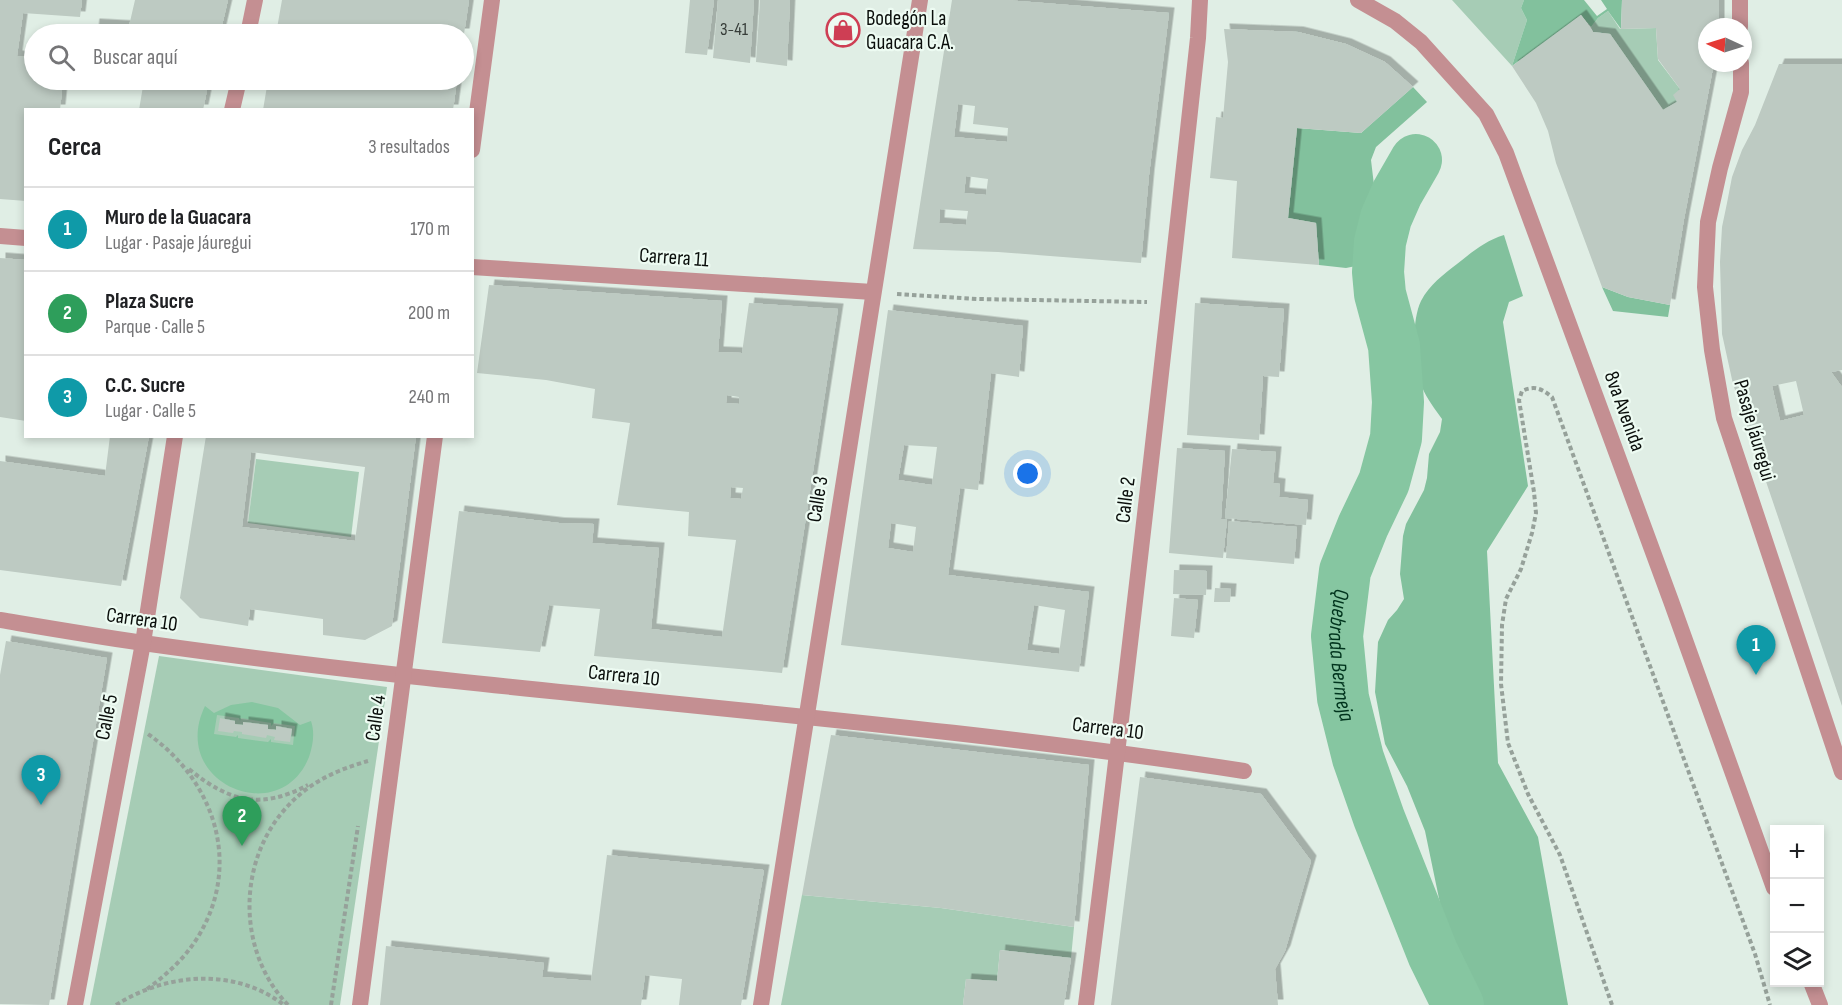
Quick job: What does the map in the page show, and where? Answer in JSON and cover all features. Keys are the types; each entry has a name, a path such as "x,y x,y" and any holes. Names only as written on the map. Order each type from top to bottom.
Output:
{"street":[{"path":"250,24 255,0"},
{"path":"474,135 492,0"},
{"name":"Calle 3","path":"761,1005 920,0"},
{"name":"Calle 2","path":"1086,1005 1160,395 1198,38 1200,0"},
{"name":"8va Avenida","path":"1358,0 1395,21 1421,42 1486,114 1506,153 1771,879"},
{"path":"1740,0 1740,18"},
{"name":"Pasaje Jáuregui","path":"1741,72 1741,92 1708,222 1704,286 1712,350 1724,418 1841,762"},
{"path":"232,108 237,90"},
{"path":"0,236 24,238"},
{"name":"Carrera 11","path":"474,267 873,292"},
{"name":"Calle 5","path":"75,1005 142,643 174,438"},
{"name":"Calle 4","path":"360,1005 435,438"},
{"name":"Carrera 10","path":"0,620 142,643 404,675 806,716 1118,752 1244,771"},
{"path":"1813,987 1820,1005"}],"path":[{"path":"873,292 977,298 1136,302"},
{"path":"1612,1005 1560,855 1528,794 1508,743 1500,684 1502,625 1506,599 1521,569 1536,513 1519,400 1522,391 1531,387 1543,390 1552,397 1755,954 1770,1005"},
{"path":"145,745 147,734 215,789 242,798 257,800 286,796 342,768 368,760 366,772"},
{"path":"116,1005 166,975 183,958 207,920 215,898 219,875 216,829 199,786 186,767"},
{"path":"286,1005 269,980 259,959 252,937 249,891 253,869 272,826 286,808 321,779"},
{"path":"331,1005 359,819"},
{"path":"147,988 180,980 214,979 237,983 286,1005"}],"shaded area":[{"path":"1452,0 1524,0 1521,8 1527,20 1512,66"},
{"path":"1524,0 1584,0 1597,16 1607,9 1601,0 1622,0 1621,29 1608,11 1591,27 1581,15 1512,66 1527,20 1521,8"},
{"path":"1608,11 1620,29 1656,28 1658,60 1680,89 1677,102 1663,110 1610,34 1593,32 1591,27"},
{"path":"1413,87 1427,102 1376,147 1371,160 1376,202 1364,255 1356,266 1346,268 1319,265 1316,223 1288,218 1297,128 1361,133"},
{"path":"1504,235 1523,296 1509,302 1503,322 1528,486 1487,551 1498,763 1538,837 1568,1005 1477,1005 1453,966 1425,831 1407,786 1385,744 1375,692 1378,642 1388,620 1404,599 1400,574 1403,536 1406,524 1424,490 1429,454 1440,432 1442,419 1426,396 1419,378 1414,344 1418,310 1424,295 1442,276 1479,247"},
{"path":"1602,287 1628,297 1670,305 1668,317 1613,311"},
{"path":"256,459 359,472 351,537 248,523"},
{"path":"159,656 387,687 340,1005 90,1005"},
{"path":"252,702 278,708 300,725 311,721 313,734 309,757 295,779 275,791 254,793 232,788 214,775 202,757 198,733 205,706 214,713 231,705","holes":["217,715 239,718 240,721 241,718 271,723 271,726 274,723 295,726 293,745 271,742 271,739 268,742 238,738 238,735 236,737 214,734"]},
{"path":"802,895 941,908 1074,927 1071,958 1000,950 997,981 966,979 963,1005 781,1005"}],"building":[{"path":"0,0 82,0 80,17 23,13 17,56 24,57 24,90 62,90 60,108 24,108 24,201 0,199"},
{"path":"135,0 228,0 222,24 129,24"},
{"path":"282,0 469,0 465,24 278,24"},
{"path":"690,0 714,0 707,55 685,53"},
{"path":"718,0 754,0 750,63 713,58"},
{"path":"760,0 790,0 787,66 756,62"},
{"path":"952,0 1005,0 1169,13 1149,175 1141,263 998,252 913,249","holes":["958,104 975,106 973,124 1008,128 1007,142 954,137","966,176 988,179 986,195 964,193","940,209 968,211 966,225 939,223"]},
{"path":"1622,0 1719,0 1719,18 1698,18 1698,72 1712,72 1670,305 1628,297 1602,287 1556,163 1548,131 1536,103 1512,66 1581,15 1593,32 1610,34 1663,110 1677,102 1673,95 1680,89 1658,59 1656,28 1621,29"},
{"path":"1224,29 1298,32 1346,44 1385,62 1413,87 1361,133 1297,128 1288,218 1316,223 1319,265 1232,258 1237,181 1210,178 1216,117 1223,118 1228,62"},
{"path":"1779,64 1842,64 1842,370 1831,372 1842,387 1842,706 1733,384 1722,334 1720,262 1722,227 1732,177","holes":["1796,381 1804,415 1780,421 1772,386"]},
{"path":"142,90 207,90 203,108 139,108"},
{"path":"266,90 456,90 453,108 263,108"},
{"path":"0,258 24,260 24,421 0,417"},
{"path":"489,285 722,301 718,352 742,353 749,303 838,309 782,673 594,656 600,609 549,605 540,652 442,643 459,511 559,523 594,524 592,543 659,548 651,629 722,637 736,540 688,536 689,512 617,505 630,423 592,418 595,389 546,380 477,373","holes":["727,395 739,397 739,404 726,403","731,487 743,488 741,499 730,498"]},
{"path":"1195,303 1284,309 1279,377 1263,376 1259,440 1187,435"},
{"path":"888,310 1023,326 1019,377 991,373 978,490 960,488 948,575 1089,592 1079,672 841,645","holes":["904,445 937,447 932,485 898,480","891,523 916,527 913,552 888,548","1034,605 1065,610 1059,654 1027,650"]},
{"path":"110,438 149,438 121,586 0,570 0,461 105,476"},
{"path":"206,438 416,438 392,626 365,640 323,635 323,619 250,609 248,626 200,618 180,598","holes":["251,452 365,467 355,541 242,527"]},
{"path":"1177,448 1225,451 1221,519 1227,519 1223,558 1169,553"},
{"path":"1232,449 1276,452 1273,483 1280,484 1279,497 1308,500 1306,525 1225,518"},
{"path":"1229,521 1297,527 1294,564 1226,558"},
{"path":"1174,570 1207,571 1206,595 1173,594"},
{"path":"1215,588 1231,589 1230,602 1214,602"},
{"path":"1174,598 1198,600 1194,638 1171,636"},
{"path":"6,641 107,658 49,1005 0,1004 0,675"},
{"path":"220,718 235,721 235,724 243,725 243,722 268,725 268,729 276,730 276,726 292,729 290,742 274,740 275,737 267,735 266,738 242,734 242,732 218,731"},
{"path":"831,735 1089,765 1074,927 941,908 802,895"},
{"path":"1140,777 1261,794 1311,861 1285,951 1275,969 1278,1005 1111,1005"},
{"path":"607,855 764,870 741,1005 679,1005 682,979 645,975 641,1005 380,1005 386,946 544,963 542,977 591,981"},
{"path":"1000,950 1071,958 1064,1005 963,1005 966,979 997,981"}],"waterway":[{"name":"Quebrada Bermeja","path":"1416,160 1386,218 1380,242 1378,272 1380,294 1394,346 1398,402 1396,438 1384,482 1345,571 1337,636 1343,698 1358,758 1379,818 1433,954 1458,1005"}],"place":[{"name":"Bodegón La Guacara C.A.","path":"843,30"},
{"name":"Muro de la Guacara","path":"1756,675"},
{"name":"C.C. Sucre","path":"41,805"},
{"name":"Plaza Sucre","path":"242,846"}]}
